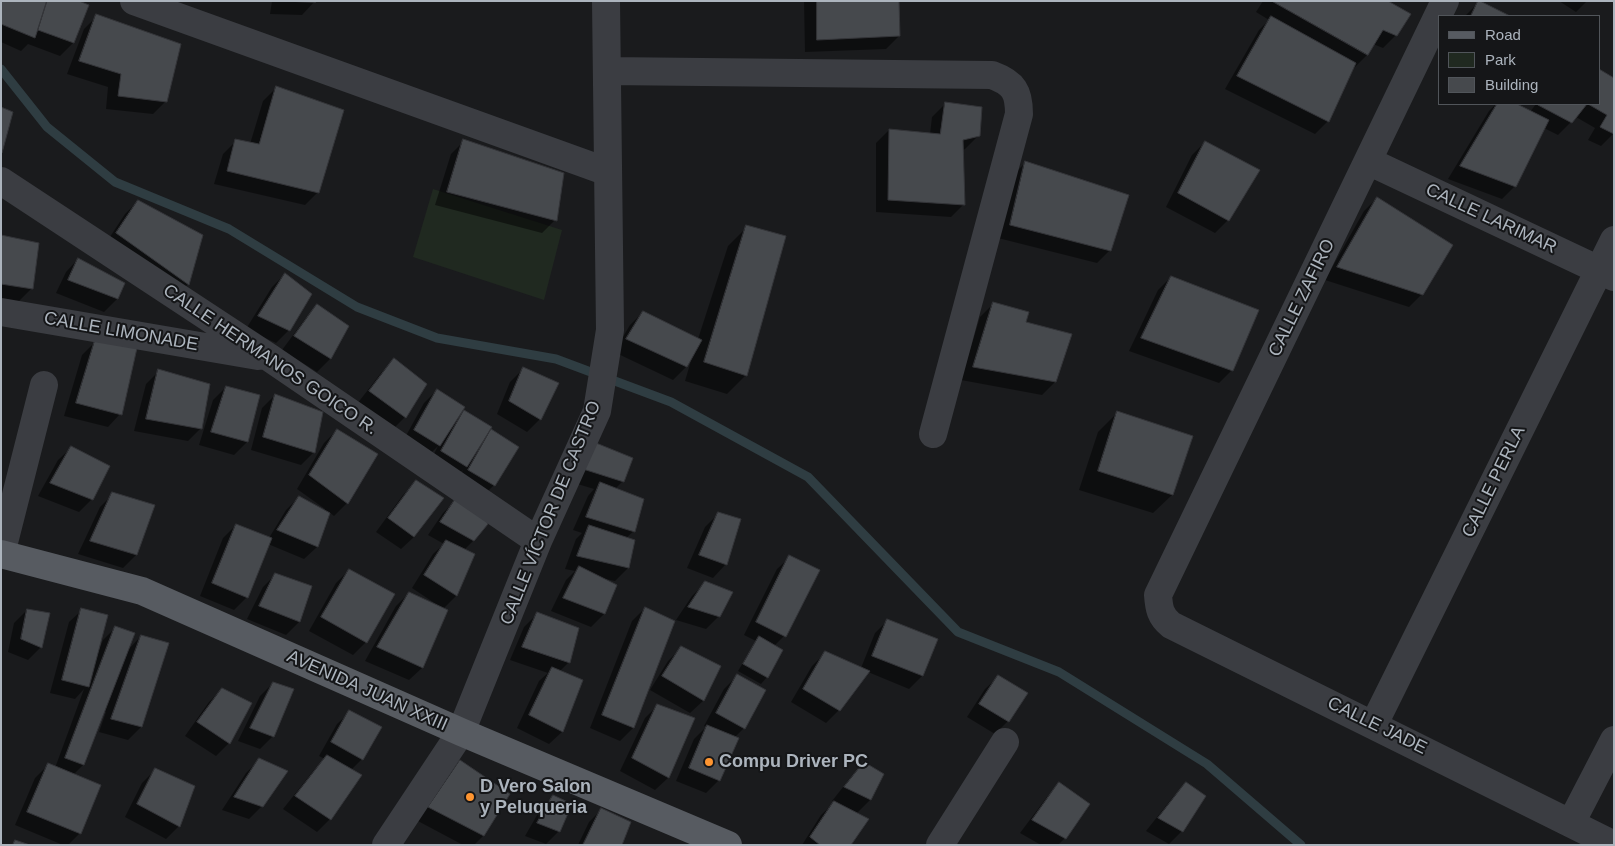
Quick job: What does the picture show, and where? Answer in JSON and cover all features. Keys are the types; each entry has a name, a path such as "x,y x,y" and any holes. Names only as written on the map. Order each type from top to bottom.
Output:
{"main road":[{"name":"AVENIDA JUAN XXIII","path":"1,554 142,591 461,732 728,845"}],"street":[{"path":"134,1 608,172"},
{"name":"CALLE VÍCTOR DE CASTRO","path":"386,845 461,732 538,542 597,411 610,330 606,1"},
{"name":"CALLE ZAFIRO","path":"1438,15 1445,1"},
{"name":"CALLE ZAFIRO","path":"1158,595 1438,16"},
{"path":"607,71 992,75 1003,79 1013,87 1019,98 1019,114 933,434"},
{"name":"CALLE LARIMAR","path":"1368,161 1606,273"},
{"name":"CALLE HERMANOS GOICO R.","path":"1,180 270,358 538,542"},
{"name":"CALLE PERLA","path":"1374,724 1606,273 1614,240"},
{"name":"CALLE LIMONADE","path":"1,312 270,358"},
{"path":"1,554 44,385"},
{"name":"CALLE JADE","path":"1158,595 1160,613 1171,625 1374,724 1614,845"},
{"path":"1571,823 1614,740"},
{"path":"940,845 1005,742"}],"green space":[{"path":"433,189 562,230 544,300 413,257"}],"building":[{"path":"1,1 47,1 35,38 1,24"},
{"path":"47,1 79,1 89,5 74,43 38,30"},
{"path":"282,1 317,1 316,2"},
{"path":"817,1 899,1 900,36 817,40"},
{"path":"1272,1 1388,1 1411,14 1397,36 1383,30 1368,55"},
{"path":"1478,1 1480,1 1508,15 1471,15"},
{"path":"96,14 181,44 167,102 118,96 121,74 79,61"},
{"path":"1271,16 1356,63 1329,122 1237,76"},
{"path":"1600,70 1614,78 1614,134 1600,127 1607,115 1590,105 1600,105"},
{"path":"276,86 344,110 319,193 227,171 235,139 259,144"},
{"path":"945,102 982,107 980,136 963,140 965,205 888,200 889,129 940,134"},
{"path":"1496,105 1519,105 1549,120 1516,187 1460,166"},
{"path":"1538,105 1586,105 1572,123"},
{"path":"1,107 13,112 2,153 1,153"},
{"path":"463,139 564,173 557,221 447,192"},
{"path":"1205,141 1260,170 1229,221 1178,193"},
{"path":"1025,161 1129,195 1111,251 1010,225"},
{"path":"1377,197 1453,245 1423,295 1337,267"},
{"path":"138,200 203,235 189,285 116,233"},
{"path":"746,225 786,236 747,376 704,362"},
{"path":"1,235 39,243 33,289 1,284"},
{"path":"78,258 125,283 118,299 68,280"},
{"path":"285,273 312,294 290,331 258,316"},
{"path":"1171,276 1259,310 1233,371 1141,338"},
{"path":"993,302 1029,312 1026,322 1072,334 1056,382 973,367"},
{"path":"317,304 349,326 331,359 294,336"},
{"path":"643,311 702,340 687,367 626,339"},
{"path":"95,340 137,348 122,415 76,403"},
{"path":"394,358 427,384 406,418 369,391"},
{"path":"523,367 559,383 541,420 509,401"},
{"path":"158,369 210,384 202,429 146,419"},
{"path":"226,386 260,395 248,442 211,432"},
{"path":"437,389 465,407 440,446 414,430"},
{"path":"275,394 323,412 315,453 263,437"},
{"path":"464,410 492,427 467,467 441,451"},
{"path":"1117,411 1193,436 1173,495 1098,471"},
{"path":"337,429 378,454 348,504 309,475"},
{"path":"491,429 519,447 495,486 468,470"},
{"path":"596,443 633,458 624,482 583,469"},
{"path":"71,446 110,466 93,500 50,483"},
{"path":"416,480 444,498 414,537 388,518"},
{"path":"600,482 644,499 635,532 586,517"},
{"path":"112,492 155,505 137,555 90,541"},
{"path":"299,496 330,513 318,547 277,530"},
{"path":"456,498 483,515 488,524 474,541 440,522"},
{"path":"718,512 741,519 727,565 699,555"},
{"path":"236,524 272,538 248,598 212,583"},
{"path":"589,525 635,540 629,568 577,556"},
{"path":"446,540 475,554 457,596 424,575"},
{"path":"789,555 820,570 786,637 756,622"},
{"path":"579,566 617,585 605,614 563,598"},
{"path":"349,569 395,594 367,643 321,617"},
{"path":"275,573 312,586 300,622 259,606"},
{"path":"705,581 733,592 720,617 688,607"},
{"path":"409,592 448,610 423,668 377,647"},
{"path":"645,607 675,621 634,728 602,715"},
{"path":"81,608 108,615 89,687 62,680"},
{"path":"27,609 50,613 42,648 21,639"},
{"path":"537,612 579,628 570,663 522,647"},
{"path":"887,619 938,639 923,676 872,656"},
{"path":"115,626 135,633 84,765 65,758"},
{"path":"141,635 169,643 142,727 111,719"},
{"path":"759,636 783,650 768,678 743,664"},
{"path":"681,646 721,666 704,701 662,676"},
{"path":"825,651 870,671 840,711 803,689"},
{"path":"552,667 583,680 563,732 529,715"},
{"path":"737,674 766,690 745,729 716,713"},
{"path":"998,675 1028,693 1009,722 979,704"},
{"path":"273,682 294,689 274,737 250,728"},
{"path":"222,688 252,703 230,744 197,722"},
{"path":"657,704 695,718 669,778 632,758"},
{"path":"349,710 382,727 363,760 331,742"},
{"path":"707,725 739,738 720,781 689,768"},
{"path":"327,755 362,775 331,820 295,796"},
{"path":"259,758 288,771 263,807 234,797"},
{"path":"460,760 510,794 484,836 428,807"},
{"path":"864,762 884,774 871,800 844,787"},
{"path":"48,763 101,785 81,834 27,812"},
{"path":"155,768 195,786 180,827 137,804"},
{"path":"1059,782 1090,804 1066,839 1032,820"},
{"path":"1186,782 1206,796 1183,832 1158,818"},
{"path":"553,795 572,804 560,832 537,823"},
{"path":"834,801 869,819 851,845 820,845 810,837"},
{"path":"601,808 631,822 622,845 583,845"},
{"path":"15,840 30,845 13,845"}],"waterway":[{"path":"1,69 47,127 115,182 229,229 357,307 437,338 556,359 671,402 808,477 958,632 1059,672 1207,764 1301,845"}],"place":[{"name":"Compu Driver PC","path":"709,762"},
{"name":"D Vero Salon y Peluqueria","path":"470,797"}]}
